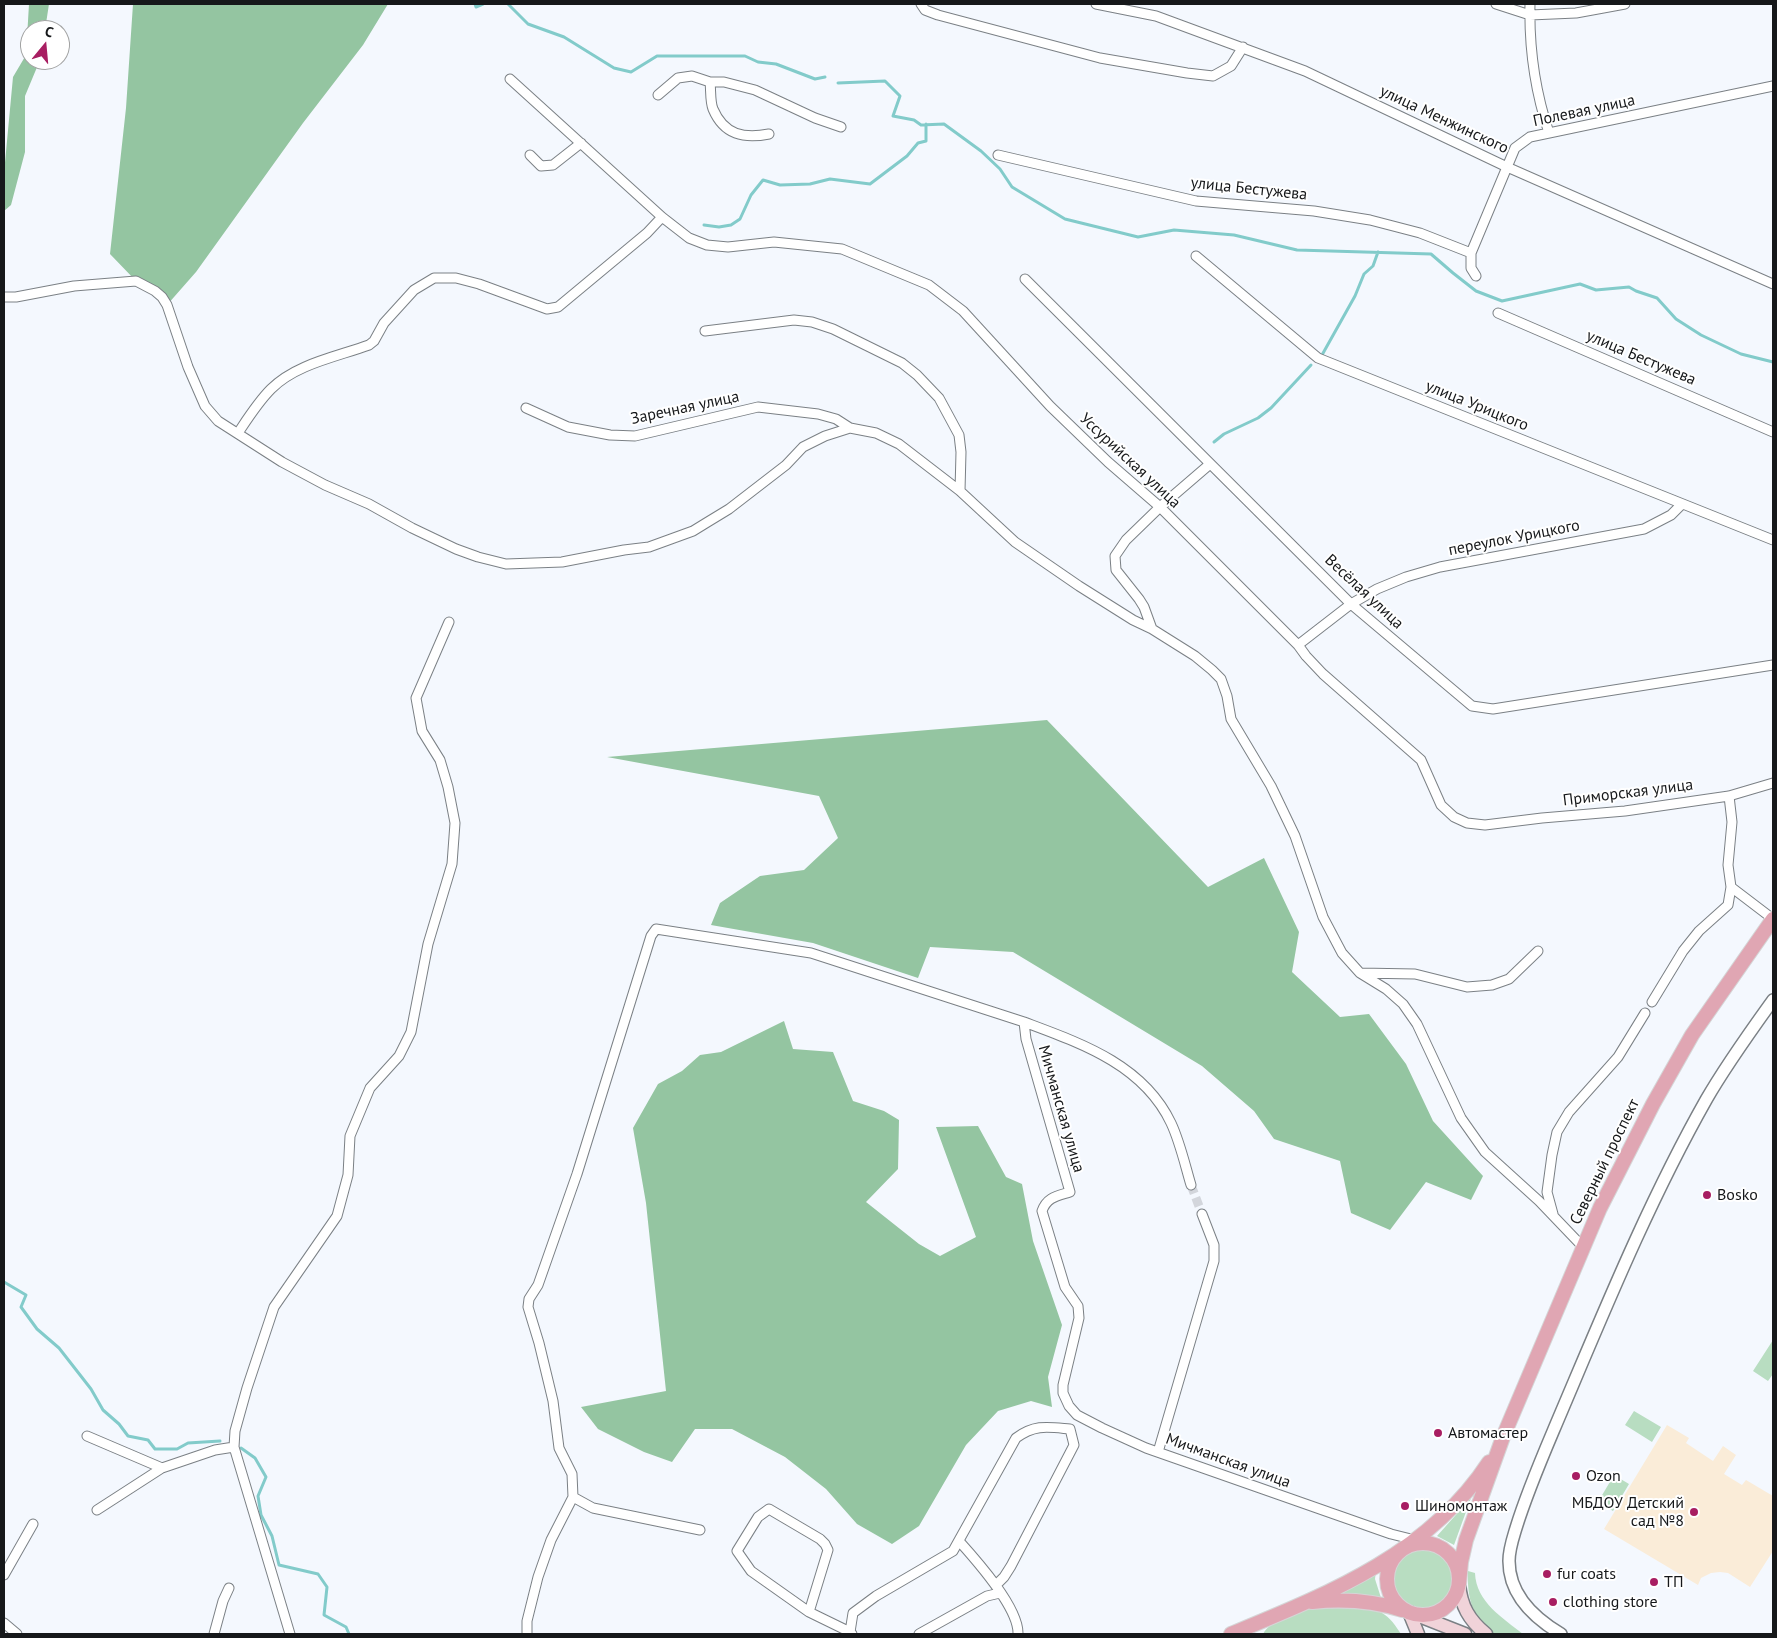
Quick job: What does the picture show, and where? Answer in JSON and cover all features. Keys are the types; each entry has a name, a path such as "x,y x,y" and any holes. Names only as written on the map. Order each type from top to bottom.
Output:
{"main road":[{"name":"Северный проспект","path":"1503,1437 1583,1247 1617,1173 1653,1104 1688,1044 1737,969 1773,919"},
{"path":"1240,1633 1371,1570 1416,1540 1444,1517 1464,1495 1484,1470 1503,1437"},
{"path":"1290,1609 1313,1602 1337,1601 1378,1604 1421,1615 1430,1615 1443,1609 1453,1599 1459,1584 1466,1540 1503,1437"},
{"path":"1465,1634 1409,1612 1397,1605 1392,1598 1387,1584 1388,1569 1401,1550 1414,1544 1431,1544 1439,1547 1452,1558 1456,1566 1460,1597 1464,1608 1470,1618 1486,1634"},
{"path":"1409,1612 1418,1634"}],"street":[{"path":"921,4 926,10 938,15 1100,58 1187,73 1213,76 1231,66 1243,47"},
{"name":"улица Менжинского","path":"1096,4 1156,16 1305,71 1507,167 1773,284"},
{"path":"1496,4 1530,15 1576,13 1625,4"},
{"path":"1530,4 1530,43 1539,95 1549,133"},
{"path":"658,95 678,78 692,76 710,82 724,82 755,90 816,118 841,127"},
{"path":"238,433 256,406 279,383 304,368 369,346 384,323 414,290 434,278 456,278 479,284 547,309 553,309 558,307 647,233 662,217 510,79"},
{"path":"710,82 712,108 722,125 737,134 753,137 768,134"},
{"name":"Полевая улица","path":"1471,253 1515,148 1530,138 1773,86"},
{"path":"530,155 541,166 553,165 582,143"},
{"name":"улица Бестужева","path":"998,155 1196,201 1314,211 1370,220 1420,234 1471,253"},
{"name":"Уссурийская улица","path":"662,217 689,238 707,244 728,247 774,242 842,249 929,285 963,311 1050,406 1108,462 1160,508 1298,645 1323,674 1420,760 1441,805 1454,817 1467,823 1485,825"},
{"path":"1471,253 1471,268 1476,276"},
{"name":"улица Урицкого","path":"1196,256 1318,358 1773,540"},
{"name":"Весёлая улица","path":"1025,279 1351,604 1472,706 1493,710 1773,665"},
{"path":"4,297 16,297 74,286 126,282 136,282 155,291 167,304 188,367 205,406 218,421 282,462 325,485 369,504 412,528 478,557 506,564 562,562 649,547 692,531 729,509 786,465 803,447 825,436 850,428 876,433 899,444 960,491 1015,542 1132,620 1152,629 1195,656 1221,679 1227,696 1230,719 1271,786 1295,836 1328,928 1342,953 1360,972 1386,989 1404,1004 1417,1024 1460,1118 1485,1152 1554,1216 1583,1247"},
{"name":"улица Бестужева","path":"1498,313 1773,432"},
{"path":"705,331 794,320 812,322 833,329 902,363 918,375 939,398 959,435 960,491"},
{"name":"Заречная улица","path":"526,408 568,427 610,435 635,436 758,407 818,414 836,419 850,428"},
{"path":"1152,629 1144,607 1116,570 1115,556 1126,540 1210,464"},
{"name":"переулок Урицкого","path":"1298,645 1351,604 1377,589 1406,577 1440,567 1644,529 1670,515 1681,504"},
{"path":"290,1634 234,1447 235,1432 247,1388 274,1307 337,1216 348,1174 350,1136 366,1096 370,1088 399,1056 411,1032 428,944 452,864 455,823 448,786 440,760 422,731 416,698 449,622"},
{"name":"Приморская улица","path":"1485,825 1625,811 1729,796 1773,784"},
{"path":"1652,1002 1683,951 1699,931 1728,905 1731,887 1728,865 1732,822 1729,796"},
{"path":"1731,887 1773,919"},
{"path":"527,1634 525,1633 527,1621 538,1577 551,1540 573,1497 572,1474 559,1448 552,1401 539,1343 529,1313 529,1299 538,1285 574,1183 651,936 656,929 812,953 1024,1022 1078,1042 1114,1061 1147,1088 1171,1123 1191,1185"},
{"path":"1360,972 1416,974 1467,987 1492,985 1509,979 1538,951"},
{"path":"1561,1634 1535,1615 1523,1603 1510,1572 1511,1546 1527,1491 1592,1338 1657,1196 1707,1099 1741,1045 1773,1000"},
{"path":"1554,1216 1547,1192 1552,1155 1558,1132 1570,1112 1618,1057 1645,1013"},
{"name":"Мичманская улица","path":"1024,1022 1026,1039 1070,1192 1051,1198 1045,1204 1042,1211 1065,1287 1078,1306 1079,1318 1063,1385 1063,1393 1069,1406 1077,1415 1102,1428 1158,1452 1391,1534 1431,1544"},
{"path":"1158,1452 1214,1261 1214,1245 1202,1214"},
{"path":"810,1612 828,1550 820,1539 769,1509 758,1517 737,1550 751,1571 810,1612 851,1633 853,1613 876,1596 952,1551 1016,1438 1028,1429 1049,1427 1070,1430 1074,1444 998,1589 920,1634"},
{"path":"87,1436 162,1468"},
{"path":"97,1510 162,1468 215,1450 234,1447"},
{"path":"573,1497 593,1508 700,1530"},
{"path":"4,1575 32,1524"},
{"path":"959,1541 998,1589 1017,1622 1018,1634"},
{"path":"214,1634 223,1601 229,1588"},
{"path":"4,1623 17,1634"}],"shaded area":[{"name":"МБДОУ Детский сад №8","path":"1667,1425 1689,1438 1686,1443 1713,1461 1723,1446 1736,1455 1724,1474 1742,1485 1746,1480 1773,1496 1773,1551 1750,1587 1728,1573 1720,1572 1711,1573 1701,1578 1698,1585 1604,1529"}],"green space":[{"path":"29,4 49,4 47,20 28,20"},
{"path":"133,4 388,4 363,45 303,123 196,272 167,305 136,281 110,254 126,108"},
{"path":"20,65 20,70 36,70 25,96 25,152 11,205 4,211 4,173 13,77"},
{"path":"1047,720 1208,887 1264,858 1299,932 1292,972 1340,1017 1369,1014 1406,1064 1433,1121 1483,1176 1471,1200 1426,1182 1390,1230 1351,1213 1340,1161 1274,1139 1254,1111 1202,1066 1013,952 930,947 918,978 813,943 711,925 720,903 760,876 804,870 838,838 819,796 607,757"},
{"path":"784,1021 793,1049 833,1052 853,1101 884,1111 899,1120 898,1169 866,1202 919,1244 940,1256 976,1237 936,1127 978,1126 1006,1177 1022,1184 1033,1241 1062,1325 1048,1377 1052,1407 1031,1401 998,1411 966,1445 919,1526 892,1544 857,1524 826,1489 785,1457 732,1429 695,1429 672,1462 644,1452 598,1429 581,1407 666,1391 646,1203 633,1128 658,1084 682,1071 700,1055 721,1052"},
{"path":"1773,1340 1773,1374 1768,1381 1753,1371"},
{"path":"1634,1411 1661,1427 1652,1442 1625,1425"},
{"path":"1614,1475 1629,1484 1613,1511 1598,1502"},
{"path":"1471,1498 1454,1545 1437,1536"},
{"path":"1422,1549 1438,1554 1443,1558 1447,1563 1452,1579 1447,1595 1443,1600 1438,1604 1422,1609 1406,1604 1401,1600 1397,1595 1392,1579 1397,1563 1401,1558 1406,1554"},
{"path":"1376,1571 1375,1579 1382,1601 1335,1594"},
{"path":"1468,1571 1475,1573 1480,1593 1485,1601 1523,1634 1491,1634 1479,1620 1472,1606 1468,1590"},
{"path":"1321,1605 1348,1605 1366,1608 1385,1615 1401,1634 1263,1634 1278,1620 1300,1611"}],"waterway":[{"path":"475,4 476,7 483,4"},
{"path":"508,4 528,24 564,37 614,68 631,72 657,56 745,56 758,62 776,64 815,79 825,77"},
{"path":"838,83 885,81 900,96 893,116 914,120 921,125 944,124 981,151 1000,169 1012,187 1065,219 1138,237 1174,230 1234,235 1297,250 1431,254 1476,291 1502,301 1580,284 1596,290 1629,287 1657,298 1676,319 1701,335 1741,354 1773,362"},
{"path":"704,225 719,227 731,225 740,219 751,195 763,180 780,185 810,184 830,179 870,184 907,156 918,143 926,141 926,124"},
{"path":"1322,355 1355,296 1364,274 1373,266 1378,252"},
{"path":"1214,442 1224,434 1258,418 1271,408 1311,365"},
{"path":"4,1282 26,1295 21,1307 37,1329 59,1348 91,1389 103,1410 119,1424 128,1436 148,1440 155,1449 177,1449 188,1443 220,1441"},
{"path":"241,1448 255,1458 266,1477 258,1496 261,1515 272,1536 279,1565 318,1574 327,1587 324,1615 346,1627 349,1634"}],"tunnel":[{"path":"1191,1185 1202,1214"}],"place":[{"name":"Bosko","path":"1707,1195"},
{"name":"Автомастер","path":"1438,1433"},
{"name":"Ozon","path":"1576,1476"},
{"name":"Шиномонтаж","path":"1405,1506"},
{"name":"МБДОУ Детский сад №8","path":"1694,1512"},
{"name":"fur coats","path":"1547,1574"},
{"name":"ТП","path":"1654,1582"},
{"name":"clothing store","path":"1553,1602"}]}
